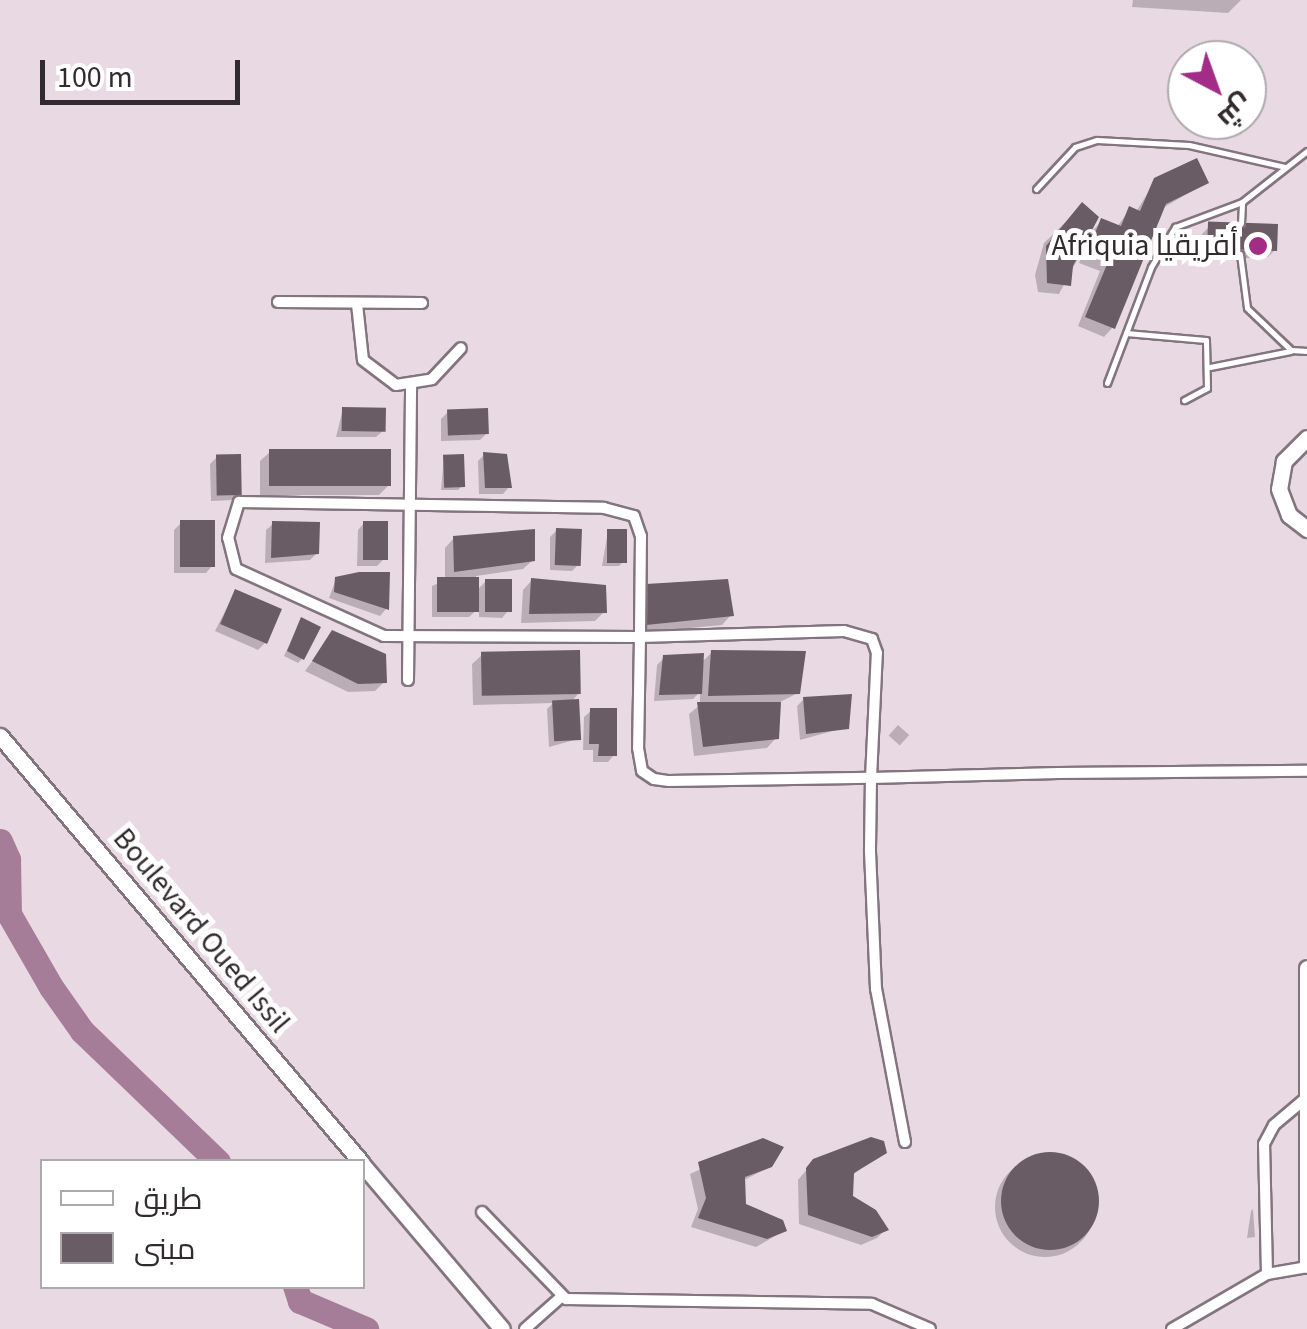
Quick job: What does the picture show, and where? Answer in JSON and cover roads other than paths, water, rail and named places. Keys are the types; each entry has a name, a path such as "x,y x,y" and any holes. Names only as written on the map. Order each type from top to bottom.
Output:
{"main road":[{"path":"1307,438 1284,461 1279,489 1290,515 1307,530"},
{"name":"Boulevard Oued Issil","path":"0,736 359,1159"},
{"path":"1307,968 1307,1266"},
{"name":"Boulevard Oued Issil","path":"365,1166 502,1329"}],"street":[{"path":"278,302 422,303"},
{"path":"357,304 364,360 381,379 411,387 443,371 461,348"},
{"path":"408,680 411,387"},
{"path":"905,1142 876,990 871,778 877,653 867,635 640,637 410,636 364,631 247,576 231,562 228,538 232,510 246,500 412,502 628,512 641,536 640,637 638,748 648,777 871,778 1307,772"},
{"path":"1267,1274 1264,1144 1274,1125 1304,1100"},
{"path":"482,1212 561,1297"},
{"path":"1172,1329 1267,1274 1307,1266"},
{"path":"526,1329 561,1297 857,1303 902,1312 930,1329"}],"lane":[{"path":"1036,189 1075,147 1097,140 1188,145 1284,168"},
{"path":"1107,383 1175,228 1242,202 1307,151"},
{"path":"1241,223 1242,202"},
{"path":"1240,254 1241,296 1292,350"},
{"path":"1126,333 1198,335 1210,346 1207,388 1184,400"},
{"path":"1210,367 1292,350 1307,352"}],"waterway":[{"path":"0,841 8,859 9,914 51,987 82,1031 215,1159"},
{"path":"296,1289 300,1301 366,1329"}],"place":[{"name":"Afriquia أفريقيا","path":"1258,246"}]}
